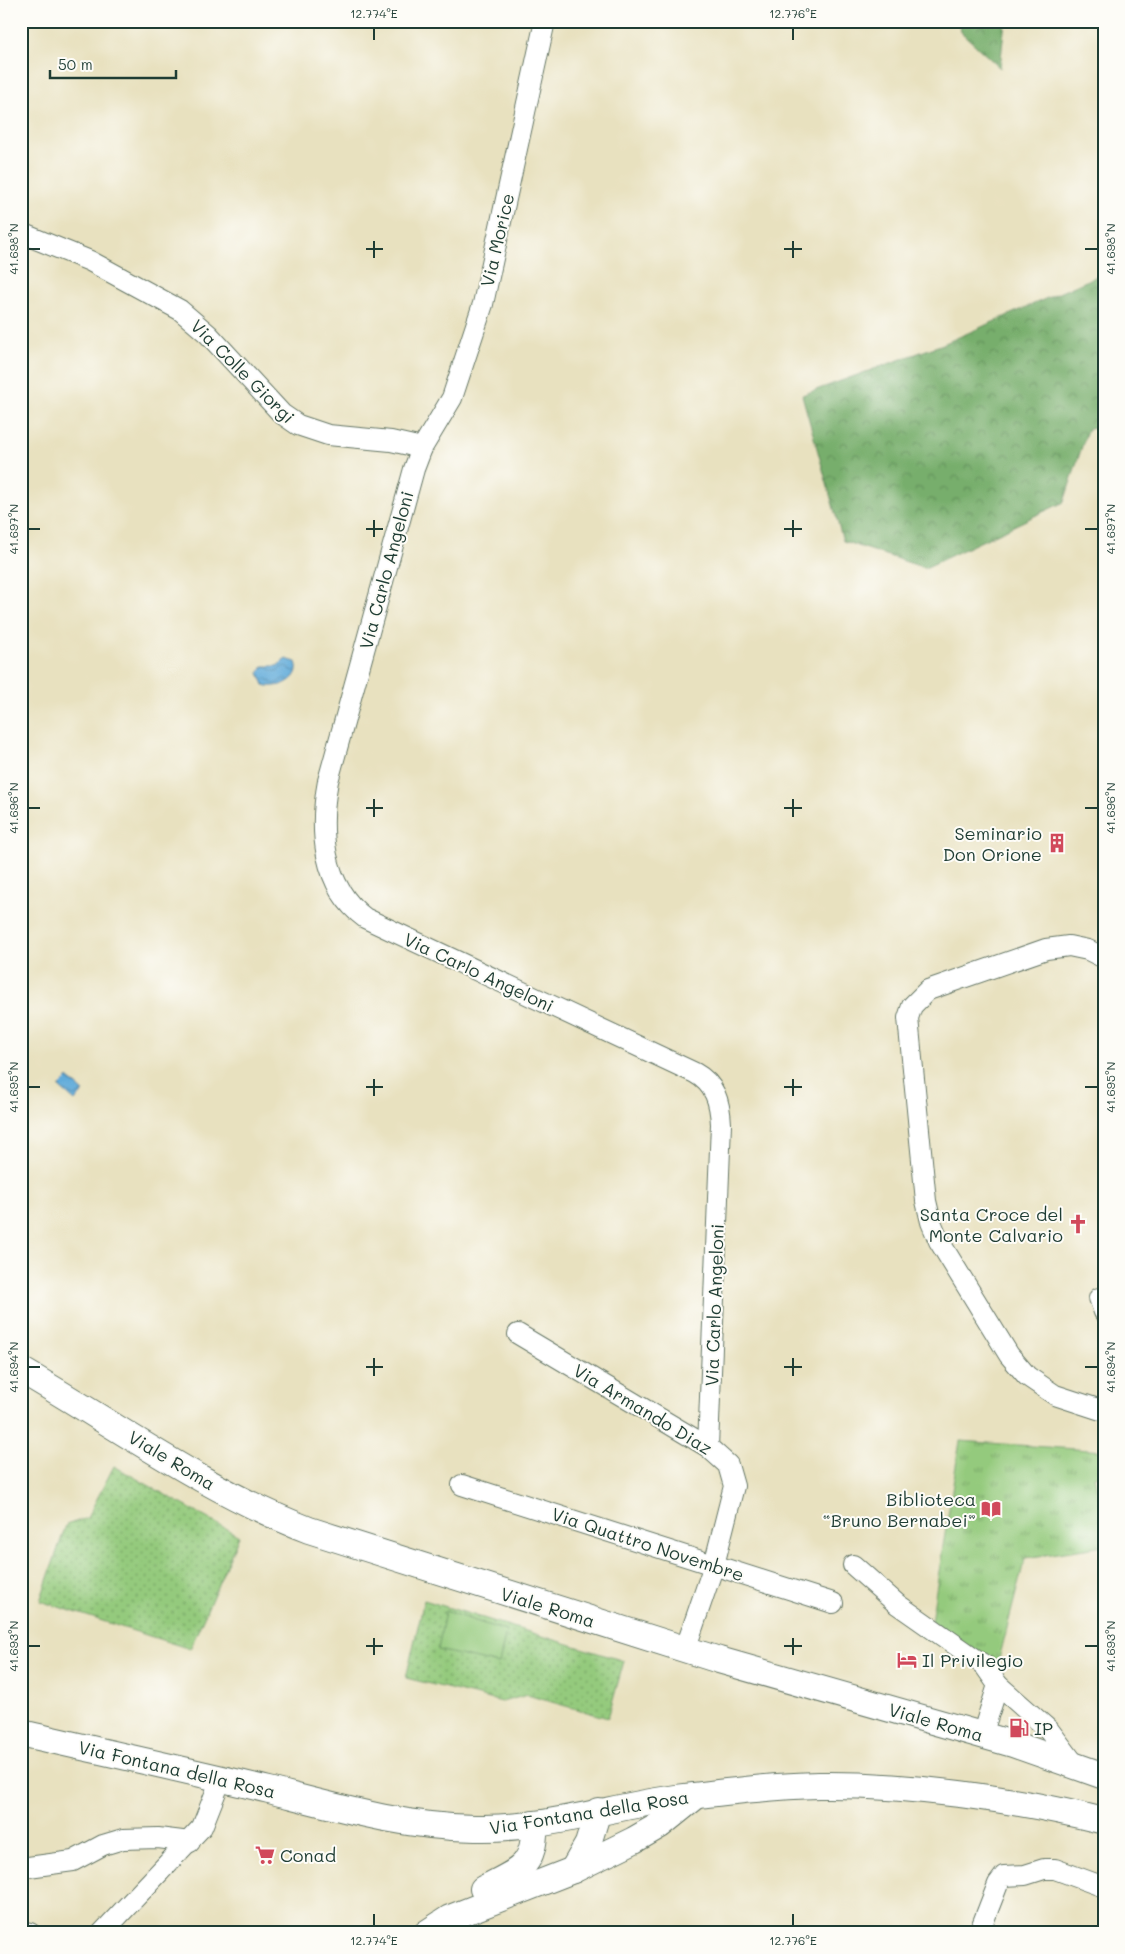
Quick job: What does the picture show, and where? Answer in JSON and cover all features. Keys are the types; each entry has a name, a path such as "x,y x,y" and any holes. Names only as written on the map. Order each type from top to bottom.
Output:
{"main road":[{"name":"Viale Roma","path":"21,1370 217,1488 276,1517 360,1548 685,1650 982,1735 1104,1776"},
{"name":"Via Fontana della Rosa","path":"21,1733 359,1812 419,1824 475,1828 534,1824 598,1811 697,1796 806,1786 882,1787 1028,1805 1104,1821"},
{"path":"428,1933 456,1916 573,1870 652,1830 697,1796"},
{"path":"573,1870 588,1844 598,1811"},
{"path":"456,1916 473,1896 524,1866 534,1843 534,1824"}],"street":[{"name":"Via Morice","path":"422,448 452,398 482,304 545,21"},
{"name":"Via Colle Giorgi","path":"21,233 90,261 180,310 208,334 282,414 298,425 328,435 391,442 422,448"},
{"name":"Via Carlo Angeloni","path":"422,448 411,479 328,781 322,827 328,860 346,899 365,918 695,1073 712,1088 719,1105 721,1124 708,1447"},
{"path":"1104,958 1078,948 1054,947 938,986 923,994 912,1006 909,1011 908,1026 926,1201 931,1222 940,1242 1009,1355 1021,1370 1047,1391 1104,1411"},
{"name":"Via Armando Diaz","path":"518,1334 708,1447 728,1465 734,1482 732,1499 714,1565 685,1650"},
{"name":"Via Quattro Novembre","path":"462,1485 833,1603"},
{"path":"853,1565 897,1604 984,1665 998,1685 1049,1730 1076,1766"},
{"path":"982,1735 998,1685"},
{"path":"102,1933 190,1842 207,1818 221,1779"},
{"path":"21,1868 73,1861 103,1845 122,1838 158,1838 190,1842"},
{"path":"979,1933 998,1884 1004,1876 1025,1875 1044,1869 1055,1869 1104,1886"},
{"path":"21,1931 30,1933"}],"green space":[{"path":"959,21 1005,21 1000,68 961,32"},
{"path":"1104,273 1104,430 1088,428 1064,502 925,568 843,541 802,395 943,344"},
{"path":"960,1441 1104,1451 1104,1474 1094,1476 1104,1526 1104,1546 1025,1558 997,1667 931,1621"},
{"path":"114,1466 239,1536 190,1649 40,1601 66,1525 87,1518"},
{"path":"424,1600 624,1661 608,1718 527,1695 502,1702 406,1678"},
{"path":"445,1611 506,1631 499,1664 438,1650"}],"water":[{"path":"286,659 296,662 297,668 293,678 276,686 264,685 259,673 263,666 277,666"},
{"path":"68,1078 84,1092 75,1101 59,1087"}],"place":[{"name":"Seminario Don Orione","path":"1057,843"},
{"name":"Santa Croce del Monte Calvario","path":"1078,1224"},
{"name":"Biblioteca “Bruno Bernabei”","path":"991,1509"},
{"name":"Il Privilegio","path":"907,1660"},
{"name":"IP","path":"1019,1728"},
{"name":"Conad","path":"265,1855"}]}
